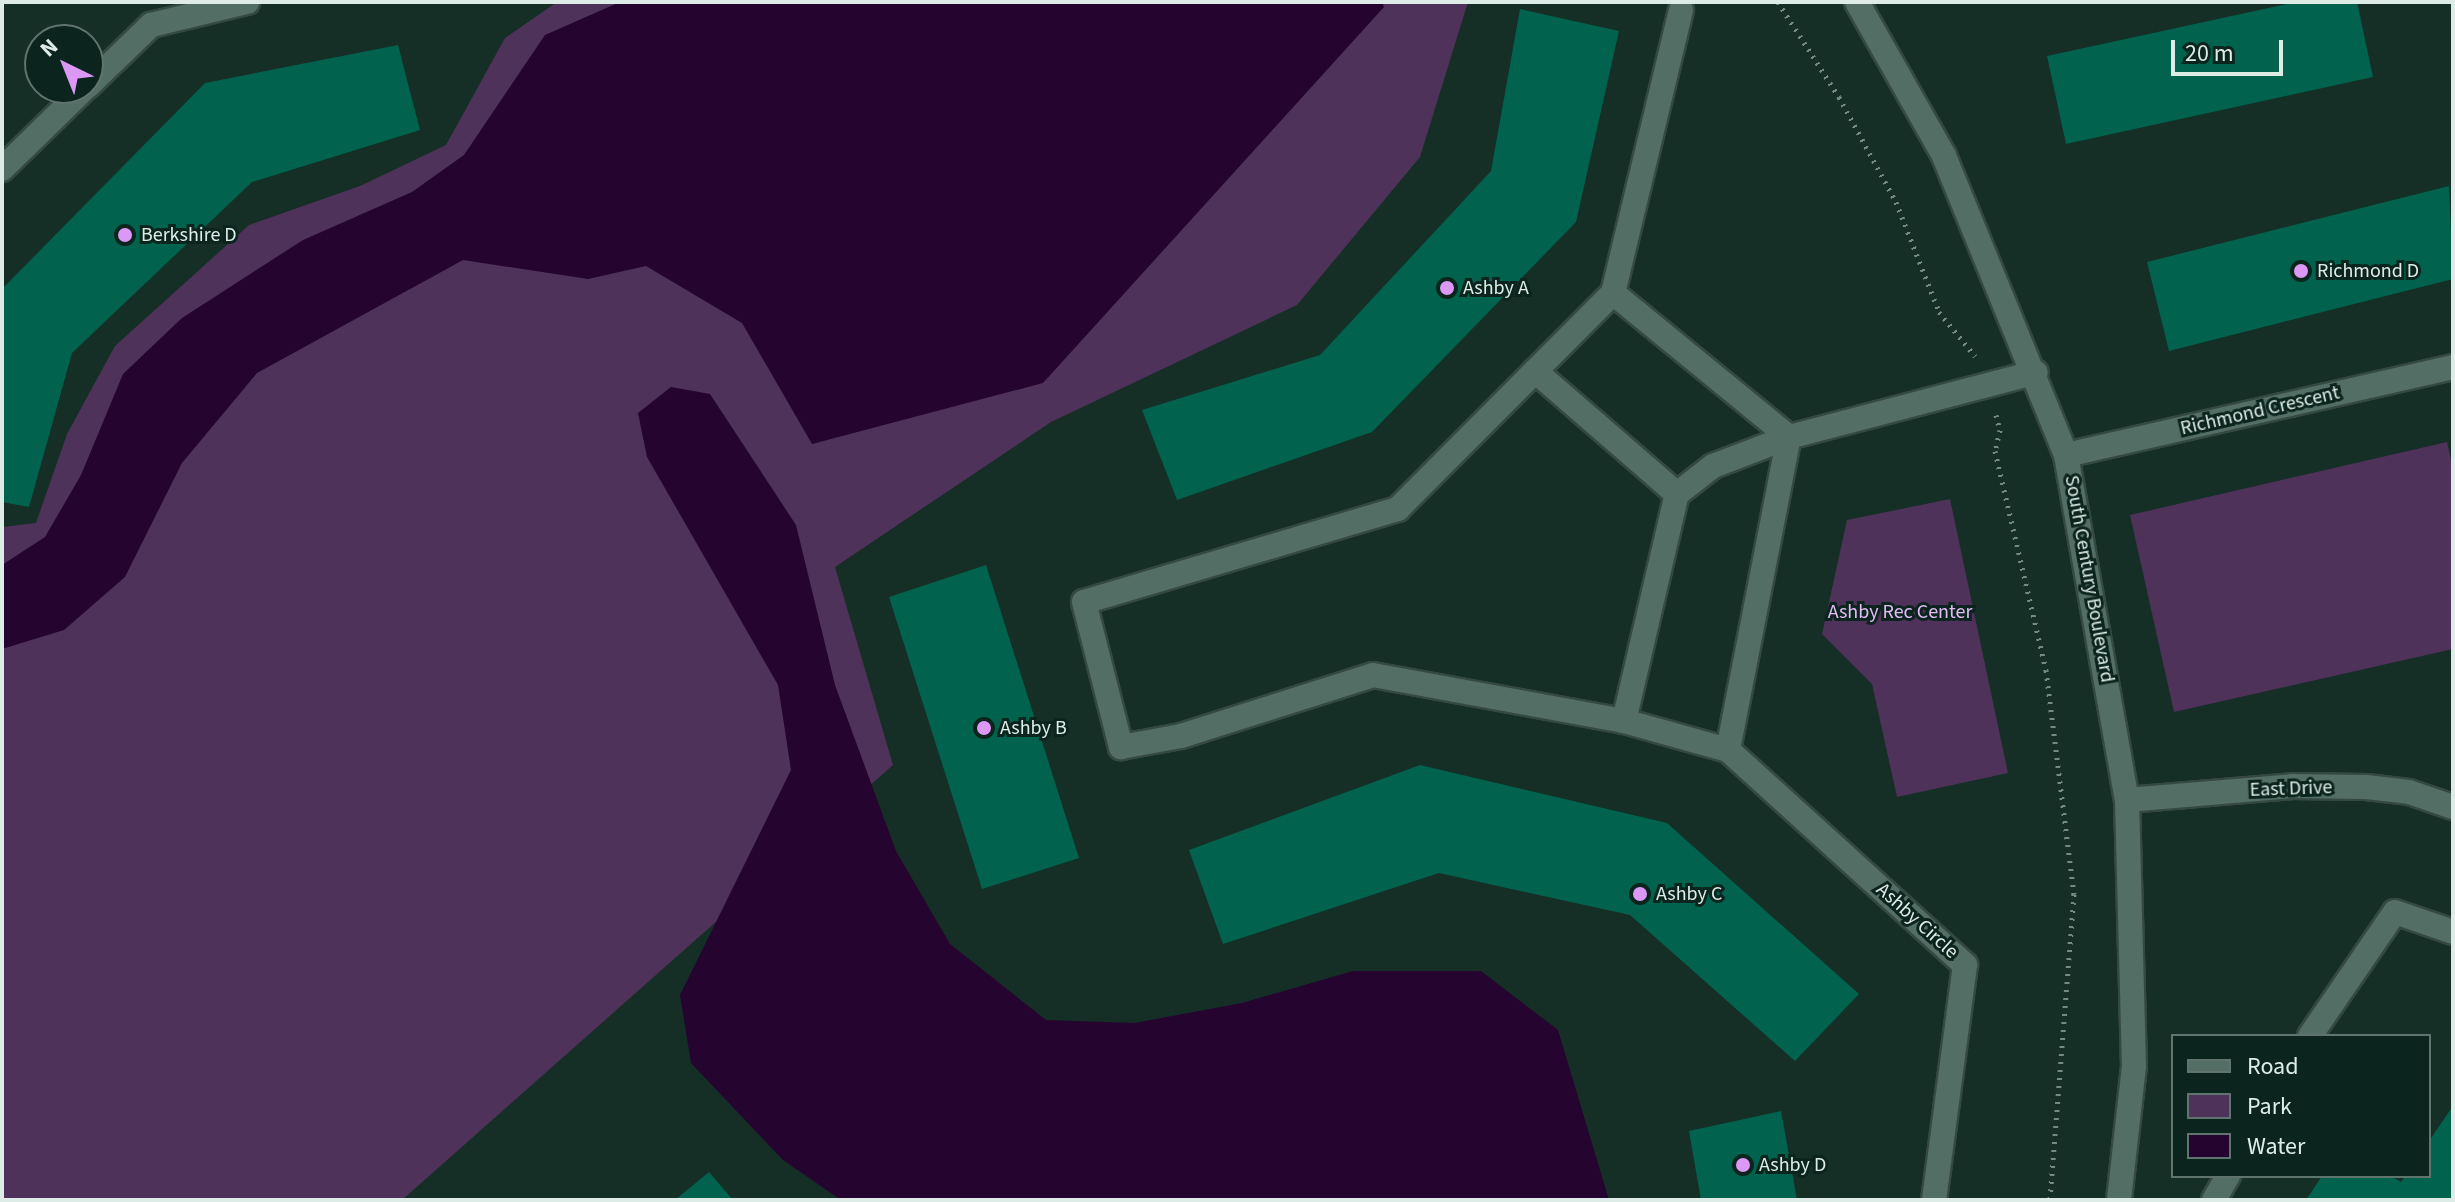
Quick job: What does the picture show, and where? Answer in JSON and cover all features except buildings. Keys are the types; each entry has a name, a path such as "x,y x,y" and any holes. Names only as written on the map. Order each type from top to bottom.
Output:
{"street":[{"path":"104,71 151,25 247,2"},
{"name":"South Century Boulevard","path":"1857,2 1944,156 2036,372 2066,455 2127,800 2134,1066 2119,1200"},
{"path":"1681,10 1613,293 1398,509 1157,584 1084,602 1121,747 1181,736 1373,675 1624,721 1677,494 1713,466 1789,437 2036,372"},
{"path":"2,169 69,104"},
{"path":"1613,293 1789,437"},
{"name":"Richmond Crescent","path":"2066,455 2453,367"},
{"path":"1535,371 1677,494"},
{"path":"1728,750 1789,437"},
{"name":"Ashby Circle","path":"1624,721 1728,750 1965,965 1934,1200"},
{"name":"East Drive","path":"2127,800 2292,786 2366,787 2409,792 2453,807"},
{"path":"2311,1034 2395,912 2453,932"},
{"path":"2214,1200 2227,1178"}],"path":[{"path":"1778,2 1839,97 1896,202 1939,312 1971,347"},
{"path":"2000,430 1995,451 2046,670 2074,894 2050,1200"}],"green space":[{"path":"557,2 1468,2 1420,157 1297,305 1051,422 835,567 893,765 402,1200 2,1200 2,527 36,523 67,434 115,346 249,225 360,186 446,145 505,38"},
{"path":"2447,442 2453,469 2453,649 2174,712 2130,515"},
{"name":"Ashby Rec Center","path":"1950,499 2008,773 1897,797 1872,684 1822,634 1847,520"}],"water":[{"path":"620,2 1382,2 1384,7 1043,383 812,444 742,323 646,266 588,279 463,260 257,373 182,463 125,577 64,630 2,649 2,565 45,537 81,475 123,374 182,318 303,240 412,192 464,155 545,35"},
{"path":"671,387 710,394 796,525 835,685 896,851 950,944 1046,1020 1134,1023 1242,1003 1353,971 1481,971 1558,1030 1609,1200 841,1200 783,1160 691,1063 680,995 791,770 778,685 647,457 638,413"}],"place":[{"name":"Berkshire D","path":"125,235"},
{"name":"Richmond D","path":"2301,271"},
{"name":"Ashby A","path":"1447,288"},
{"name":"Ashby B","path":"984,728"},
{"name":"Ashby C","path":"1640,894"},
{"name":"Ashby D","path":"1743,1165"}]}
